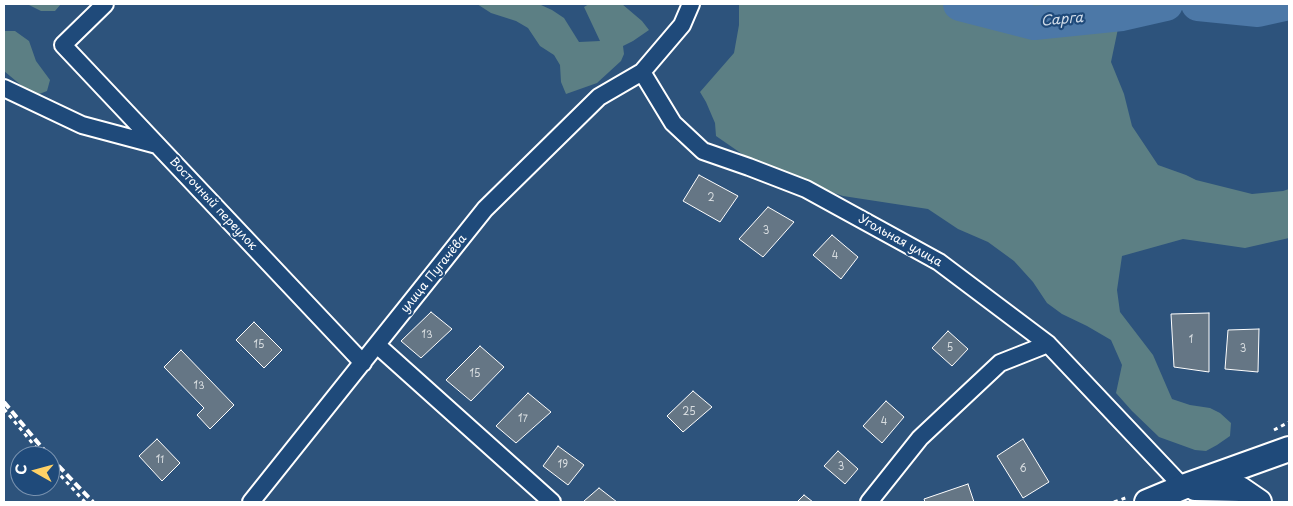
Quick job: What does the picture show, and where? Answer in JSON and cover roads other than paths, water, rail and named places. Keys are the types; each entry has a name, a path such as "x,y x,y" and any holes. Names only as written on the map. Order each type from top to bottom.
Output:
{"street":[{"name":"Восточный переулок","path":"105,4 63,45 363,362"},
{"name":"улица Пугачёва","path":"251,502 485,209 599,97 642,72 682,26 691,4"},
{"name":"Угольная улица","path":"642,72 673,123 703,151 806,189 939,262 1048,344 1183,487"},
{"path":"4,88 82,125 157,145"},
{"path":"869,502 920,438 1000,363 1048,344"},
{"path":"377,345 552,502"},
{"path":"1147,502 1289,449"},
{"path":"1183,487 1240,489 1259,502"}],"waterway":[{"name":"Сарга","path":"960,4 1034,23 1122,14 1166,4"},
{"name":"Сарга","path":"1198,4 1258,10 1285,4"}],"railway":[{"path":"4,402 41,446"},
{"path":"60,467 93,502"}]}
